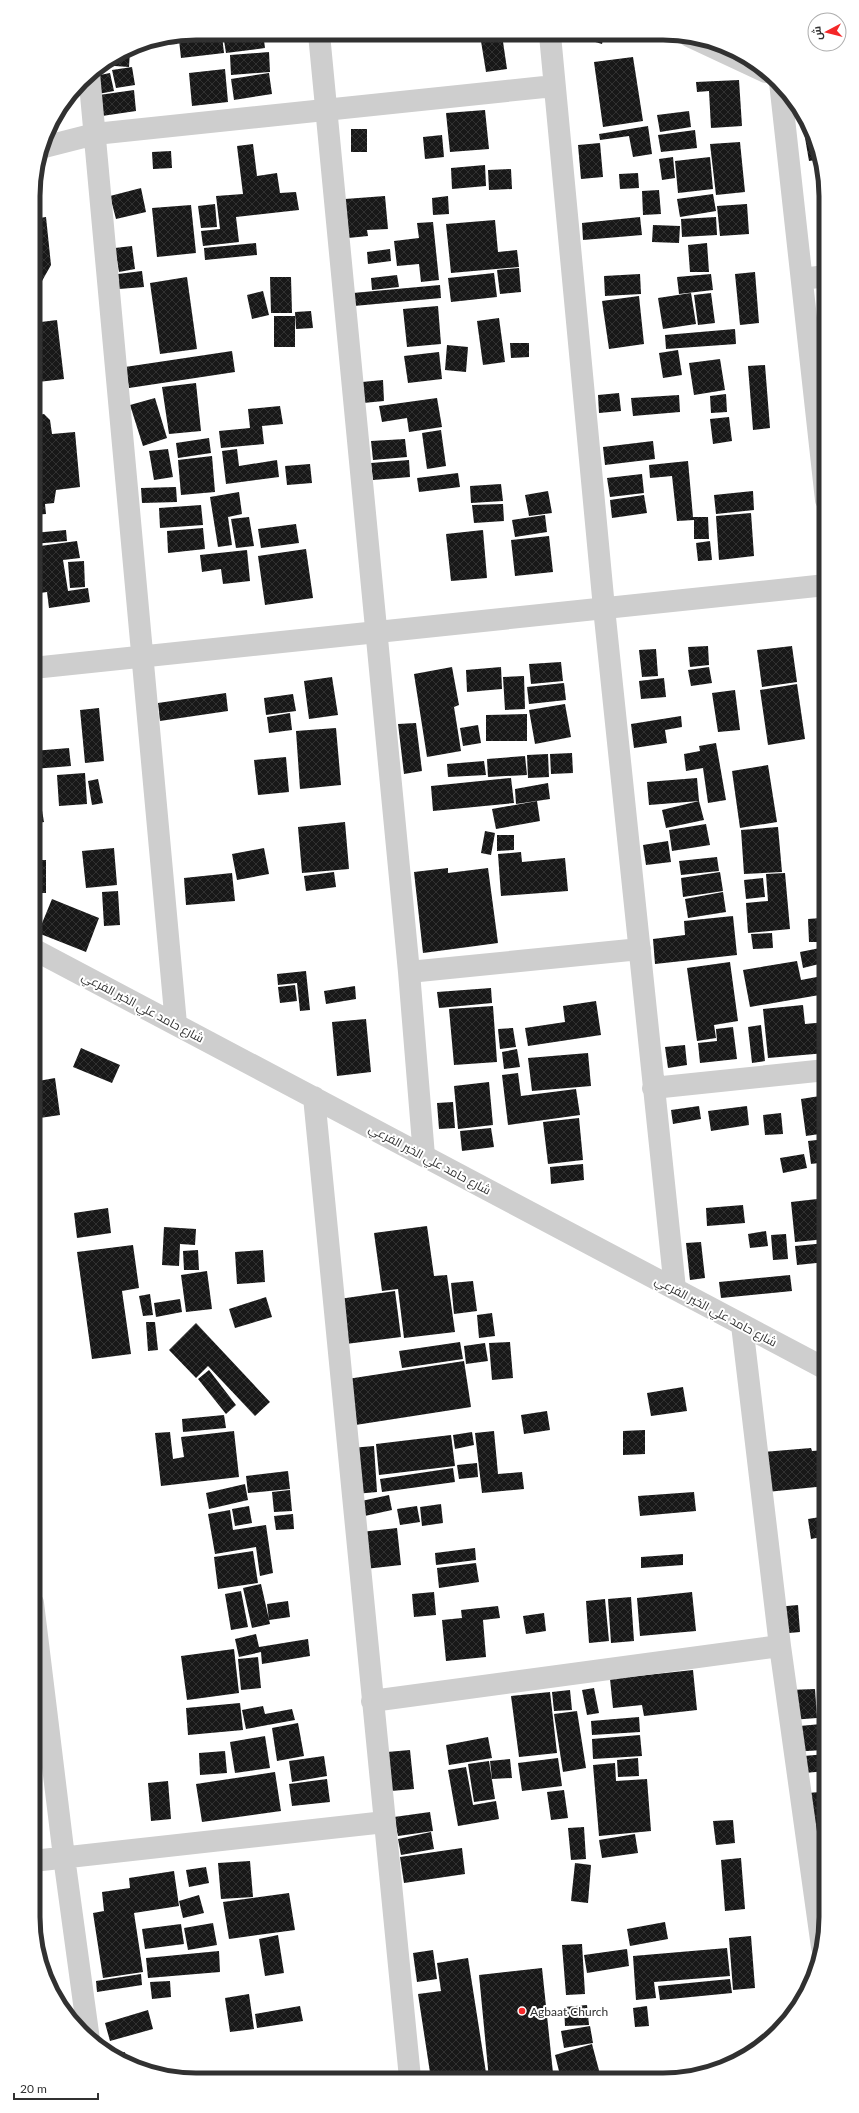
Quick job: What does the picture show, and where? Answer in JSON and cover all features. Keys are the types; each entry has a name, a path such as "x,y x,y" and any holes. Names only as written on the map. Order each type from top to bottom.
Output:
{"street":[{"path":"320,40 409,972 424,1156"},
{"path":"550,40 604,608 675,1289"},
{"path":"90,82 141,657 176,1024"},
{"path":"48,146 95,134 554,86"},
{"path":"781,95 819,436"},
{"path":"802,279 819,277"},
{"path":"40,667 819,586"},
{"path":"409,972 640,949"},
{"name":"شارع حامد علي الخير الفرعي","path":"40,953 819,1365"},
{"path":"653,1088 819,1071"},
{"path":"314,1097 409,2073"},
{"path":"742,1325 780,1646 819,1926"},
{"path":"372,1701 780,1646"},
{"path":"40,1660 64,1856 87,2028"},
{"path":"40,1859 384,1822"}],"building":[{"path":"222,40 224,53 181,58 179,41"},
{"path":"224,40 264,40 265,48 226,53"},
{"path":"481,40 503,40 507,69 486,72"},
{"path":"589,40 603,40 602,44"},
{"path":"177,41 177,44 161,44"},
{"path":"269,52 270,72 231,75 230,55"},
{"path":"130,55 129,67 110,66"},
{"path":"633,57 643,121 603,127 594,62"},
{"path":"132,67 135,85 116,88 112,70"},
{"path":"225,69 228,102 192,106 189,73"},
{"path":"110,73 114,91 98,94 95,77"},
{"path":"269,73 272,94 234,100 231,79"},
{"path":"739,80 742,126 711,128 709,91 697,92 696,82"},
{"path":"134,90 136,111 102,116 99,95"},
{"path":"485,110 489,149 450,152 446,113"},
{"path":"689,111 691,127 660,132 657,115"},
{"path":"648,126 652,154 633,157 629,136 600,140 599,134"},
{"path":"351,129 367,129 367,152 351,152"},
{"path":"695,130 697,148 661,152 658,135"},
{"path":"804,132 811,146 815,160 809,161"},
{"path":"442,135 444,157 425,159 423,137"},
{"path":"740,142 745,192 716,195 710,144"},
{"path":"600,143 603,177 581,179 578,145"},
{"path":"253,144 257,176 277,173 280,193 296,192 299,210 236,217 239,242 203,246 201,231 220,229 216,196 243,194 237,146"},
{"path":"171,151 172,168 153,169 152,152"},
{"path":"673,157 675,178 662,180 659,159"},
{"path":"710,157 713,189 678,193 675,161"},
{"path":"485,165 486,186 452,189 451,168"},
{"path":"511,169 512,189 489,190 488,170"},
{"path":"638,173 639,188 620,189 619,174"},
{"path":"141,188 146,212 116,219 110,196"},
{"path":"659,190 661,214 643,215 642,191"},
{"path":"713,194 716,211 680,217 677,199"},
{"path":"385,196 388,229 367,230 368,236 348,238 345,199"},
{"path":"448,196 449,214 433,215 432,198"},
{"path":"215,204 217,227 201,228 198,206"},
{"path":"747,204 749,234 720,236 717,206"},
{"path":"191,205 196,253 157,257 152,208"},
{"path":"46,217 51,265 40,285 40,218"},
{"path":"640,217 642,235 583,240 582,223"},
{"path":"716,217 717,235 682,237 681,219"},
{"path":"495,220 498,252 517,250 519,267 451,273 446,224"},
{"path":"433,222 439,280 421,282 419,264 397,266 394,241 419,238 417,223"},
{"path":"653,225 680,226 679,243 652,242"},
{"path":"256,243 257,255 205,260 204,248"},
{"path":"707,243 709,272 690,272 688,245"},
{"path":"132,246 135,269 119,272 115,248"},
{"path":"390,249 391,261 368,264 367,252"},
{"path":"519,268 521,292 500,294 497,270"},
{"path":"142,271 144,287 119,289 118,274"},
{"path":"755,272 759,323 740,325 735,274"},
{"path":"494,273 497,297 451,302 448,278"},
{"path":"640,274 641,294 605,296 604,276"},
{"path":"711,274 713,290 679,294 677,277"},
{"path":"397,275 399,287 372,290 371,278"},
{"path":"187,277 197,349 160,354 150,283"},
{"path":"270,277 291,277 292,313 271,313"},
{"path":"440,285 441,298 354,306 353,293"},
{"path":"263,291 269,315 252,319 247,295"},
{"path":"691,293 696,324 663,329 658,298"},
{"path":"711,293 715,323 698,325 694,295"},
{"path":"639,296 644,344 609,349 602,301"},
{"path":"438,306 441,344 407,347 403,309"},
{"path":"311,311 313,328 296,329 295,312"},
{"path":"274,316 295,316 295,347 274,347"},
{"path":"499,318 505,362 483,365 477,321"},
{"path":"57,320 64,379 40,382 40,322"},
{"path":"735,329 736,344 666,349 665,335"},
{"path":"510,343 529,343 529,357 511,358"},
{"path":"447,345 468,347 466,372 445,370"},
{"path":"678,350 682,375 663,378 659,353"},
{"path":"232,351 235,372 129,388 125,367"},
{"path":"439,352 442,379 408,383 404,356"},
{"path":"720,359 725,390 694,395 689,363"},
{"path":"765,365 770,428 753,430 748,366"},
{"path":"383,380 384,401 363,403 362,382"},
{"path":"196,383 201,431 169,434 162,387"},
{"path":"619,393 621,411 599,413 598,395"},
{"path":"726,394 727,412 711,413 710,396"},
{"path":"679,395 680,412 633,416 631,398"},
{"path":"155,398 167,438 143,446 130,405"},
{"path":"437,398 442,427 409,432 407,418 382,422 379,406"},
{"path":"280,406 283,424 262,426 264,444 221,448 219,431 250,428 248,409"},
{"path":"44,414 50,420 52,434 75,432 80,487 56,490 54,503 45,504 46,514 40,514 40,415"},
{"path":"729,417 732,441 713,444 710,419"},
{"path":"441,430 446,466 427,469 422,433"},
{"path":"209,438 211,453 178,458 176,443"},
{"path":"405,439 407,457 373,460 371,441"},
{"path":"653,441 655,459 605,465 603,447"},
{"path":"168,449 173,477 154,480 149,451"},
{"path":"237,449 239,466 277,460 279,477 226,484 222,451"},
{"path":"212,456 215,492 181,495 178,460"},
{"path":"409,460 410,477 373,480 371,463"},
{"path":"688,461 693,517 708,517 709,539 694,539 694,520 677,521 672,476 650,478 649,465"},
{"path":"310,464 312,483 287,485 285,466"},
{"path":"458,473 460,487 419,492 417,478"},
{"path":"642,474 644,493 610,497 607,478"},
{"path":"501,484 503,501 471,503 470,486"},
{"path":"176,487 177,502 142,503 141,488"},
{"path":"548,491 552,513 529,516 525,495"},
{"path":"753,491 754,510 716,514 714,495"},
{"path":"239,492 242,514 228,517 232,545 218,547 210,497"},
{"path":"644,495 647,513 612,518 610,500"},
{"path":"503,504 504,521 474,523 472,505"},
{"path":"201,505 203,525 160,528 159,508"},
{"path":"751,513 754,556 719,560 716,516"},
{"path":"545,515 547,532 515,537 512,520"},
{"path":"249,517 254,546 236,548 231,519"},
{"path":"296,524 299,543 261,548 258,529"},
{"path":"203,528 205,549 168,553 167,531"},
{"path":"66,530 67,541 40,543 40,532"},
{"path":"483,530 487,578 451,581 446,534"},
{"path":"549,536 553,572 515,576 511,540"},
{"path":"77,541 80,558 63,560 68,591 88,588 90,602 49,608 47,592 40,593 40,546"},
{"path":"710,541 712,560 698,561 696,543"},
{"path":"306,549 313,598 265,605 258,556"},
{"path":"247,550 250,581 223,584 221,569 202,572 200,555"},
{"path":"84,561 85,587 70,588 68,562"},
{"path":"708,646 709,665 690,667 688,647"},
{"path":"792,646 797,682 762,687 757,650"},
{"path":"656,649 658,676 642,677 639,650"},
{"path":"561,662 563,681 531,684 529,664"},
{"path":"452,667 459,705 454,707 461,751 427,757 414,674"},
{"path":"501,667 502,689 467,692 466,670"},
{"path":"709,667 712,683 691,686 688,670"},
{"path":"524,676 525,709 505,710 503,677"},
{"path":"332,677 338,715 309,719 304,681"},
{"path":"664,678 666,697 641,699 639,681"},
{"path":"564,683 566,700 529,704 527,687"},
{"path":"797,684 805,739 768,745 760,690"},
{"path":"735,690 740,730 718,732 712,693"},
{"path":"226,693 228,711 160,721 158,703"},
{"path":"293,694 296,711 266,715 264,698"},
{"path":"565,704 571,737 535,744 529,710"},
{"path":"99,708 104,761 85,763 80,710"},
{"path":"290,713 292,730 269,733 267,717"},
{"path":"527,714 527,741 486,741 486,715"},
{"path":"681,716 682,727 665,730 667,743 634,748 631,724"},
{"path":"416,723 422,771 404,774 398,724"},
{"path":"478,725 481,743 463,746 460,728"},
{"path":"336,728 341,785 300,789 296,731"},
{"path":"716,743 726,800 708,803 703,768 686,771 684,754 700,751 699,746"},
{"path":"69,748 71,766 40,768 40,750"},
{"path":"572,753 573,773 551,774 550,754"},
{"path":"548,754 549,777 528,778 527,755"},
{"path":"525,756 527,775 488,777 487,759"},
{"path":"286,757 289,792 258,795 254,760"},
{"path":"484,761 486,775 448,777 447,764"},
{"path":"768,765 777,822 740,828 732,771"},
{"path":"85,773 87,804 59,806 57,775"},
{"path":"511,778 514,803 433,811 431,786"},
{"path":"697,778 699,801 649,805 647,782"},
{"path":"98,779 103,803 92,805 88,781"},
{"path":"548,783 550,799 516,804 515,789"},
{"path":"40,799 44,822 40,823"},
{"path":"537,801 540,821 496,829 492,809"},
{"path":"699,801 704,820 666,828 662,810"},
{"path":"345,822 349,869 302,873 298,827"},
{"path":"706,824 710,845 672,851 669,830"},
{"path":"778,827 782,872 744,874 741,830"},
{"path":"485,831 495,833 491,855 481,853"},
{"path":"497,835 514,835 514,850 497,851"},
{"path":"668,841 671,862 646,865 643,845"},
{"path":"114,848 117,885 86,888 82,851"},
{"path":"264,848 269,874 237,880 232,854"},
{"path":"521,852 522,862 565,858 568,891 501,896 498,854"},
{"path":"717,857 719,871 681,875 679,861"},
{"path":"40,860 46,860 46,893 40,893"},
{"path":"448,868 448,873 488,868 498,943 423,953 414,872"},
{"path":"334,872 336,887 306,891 304,876"},
{"path":"720,872 723,891 683,897 681,878"},
{"path":"232,873 235,901 186,905 184,878"},
{"path":"785,873 790,929 748,933 746,903 768,901 766,874"},
{"path":"763,878 765,897 746,899 744,880"},
{"path":"118,891 120,925 104,926 102,892"},
{"path":"723,892 726,912 688,918 685,899"},
{"path":"52,899 99,918 86,952 40,934 40,928"},
{"path":"733,916 737,955 655,964 653,939 685,935 684,921"},
{"path":"819,918 819,942 809,942 808,919"},
{"path":"772,933 773,948 753,949 751,934"},
{"path":"819,948 819,964 803,968 800,952"},
{"path":"797,961 801,980 819,977 819,995 750,1007 743,970"},
{"path":"730,962 738,1021 714,1025 716,1038 697,1041 687,968"},
{"path":"306,971 310,1010 300,1011 297,983 278,985 277,974"},
{"path":"295,985 297,1001 280,1003 278,987"},
{"path":"355,986 356,999 326,1004 324,991"},
{"path":"491,988 492,1003 439,1008 437,992"},
{"path":"596,1001 601,1035 528,1046 525,1028 565,1022 563,1006"},
{"path":"803,1005 805,1024 819,1023 819,1054 768,1058 763,1009"},
{"path":"493,1006 497,1062 454,1065 449,1009"},
{"path":"366,1019 371,1072 337,1076 332,1022"},
{"path":"761,1025 765,1061 752,1063 748,1027"},
{"path":"733,1027 737,1059 700,1063 698,1043 717,1041 716,1029"},
{"path":"513,1028 516,1047 500,1049 498,1029"},
{"path":"685,1045 687,1065 668,1068 665,1047"},
{"path":"81,1048 120,1065 112,1083 73,1067"},
{"path":"517,1049 520,1067 504,1069 502,1052"},
{"path":"588,1053 591,1086 532,1091 528,1058"},
{"path":"518,1073 521,1096 576,1089 580,1115 508,1125 502,1075"},
{"path":"55,1078 60,1115 40,1118 40,1081"},
{"path":"489,1082 493,1125 458,1129 454,1086"},
{"path":"819,1096 819,1134 806,1136 801,1099"},
{"path":"453,1102 455,1128 439,1129 437,1103"},
{"path":"699,1106 701,1119 673,1124 671,1110"},
{"path":"747,1106 749,1125 711,1131 708,1111"},
{"path":"781,1113 783,1134 765,1135 763,1115"},
{"path":"579,1118 583,1160 548,1164 543,1122"},
{"path":"491,1128 494,1147 462,1151 460,1131"},
{"path":"819,1140 819,1163 811,1164 808,1141"},
{"path":"804,1154 807,1168 783,1173 780,1158"},
{"path":"583,1164 584,1180 551,1184 550,1167"},
{"path":"819,1199 819,1240 795,1242 791,1202"},
{"path":"743,1205 745,1223 707,1226 706,1208"},
{"path":"108,1208 111,1233 77,1238 74,1213"},
{"path":"427,1226 434,1276 447,1275 455,1332 404,1338 398,1289 382,1291 374,1233"},
{"path":"164,1227 196,1229 195,1245 180,1244 179,1266 162,1265"},
{"path":"766,1231 768,1246 750,1248 748,1234"},
{"path":"786,1234 788,1259 773,1260 771,1235"},
{"path":"701,1242 705,1278 690,1280 686,1243"},
{"path":"819,1244 819,1263 797,1265 795,1246"},
{"path":"133,1245 139,1288 122,1291 131,1354 92,1359 77,1252"},
{"path":"198,1250 199,1270 184,1270 183,1251"},
{"path":"263,1250 265,1282 237,1284 235,1252"},
{"path":"207,1271 212,1309 186,1312 181,1275"},
{"path":"790,1275 792,1291 721,1298 719,1282"},
{"path":"473,1281 477,1311 454,1314 451,1283"},
{"path":"395,1291 401,1337 338,1345 332,1300"},
{"path":"150,1294 153,1315 143,1316 139,1296"},
{"path":"266,1297 272,1317 235,1328 229,1309"},
{"path":"180,1299 182,1312 156,1317 154,1303"},
{"path":"492,1313 495,1336 479,1338 477,1315"},
{"path":"146,1322 155,1322 158,1350 148,1351"},
{"path":"196,1323 270,1402 255,1416 208,1366 196,1378 169,1350"},
{"path":"460,1342 463,1359 402,1368 399,1351"},
{"path":"510,1342 513,1378 492,1380 489,1343"},
{"path":"485,1343 488,1361 466,1364 464,1346"},
{"path":"464,1361 471,1407 349,1426 341,1380"},
{"path":"209,1370 236,1405 226,1414 198,1379"},
{"path":"683,1387 687,1411 651,1416 647,1393"},
{"path":"547,1411 550,1430 524,1434 521,1415"},
{"path":"224,1415 226,1428 183,1432 182,1419"},
{"path":"645,1430 645,1454 623,1455 623,1431"},
{"path":"234,1431 239,1477 161,1486 155,1433 170,1432 173,1459 184,1457 181,1437"},
{"path":"494,1431 498,1474 522,1472 524,1489 482,1493 475,1433"},
{"path":"472,1432 474,1445 455,1449 453,1435"},
{"path":"451,1435 455,1466 379,1475 376,1444"},
{"path":"374,1446 377,1492 355,1494 351,1448"},
{"path":"811,1448 812,1451 819,1450 819,1487 767,1492 763,1452"},
{"path":"477,1463 478,1477 459,1479 457,1465"},
{"path":"453,1468 455,1482 382,1492 380,1479"},
{"path":"288,1471 290,1489 248,1493 246,1476"},
{"path":"245,1484 248,1500 209,1509 206,1493"},
{"path":"290,1490 292,1511 274,1512 272,1492"},
{"path":"694,1492 696,1511 640,1516 638,1496"},
{"path":"389,1495 392,1510 360,1517 357,1502"},
{"path":"441,1504 443,1523 422,1526 420,1507"},
{"path":"249,1506 252,1523 235,1526 232,1509"},
{"path":"417,1506 420,1522 400,1525 397,1509"},
{"path":"230,1510 233,1530 266,1525 273,1573 260,1576 256,1547 215,1554 208,1514"},
{"path":"293,1514 294,1529 276,1530 274,1516"},
{"path":"819,1517 819,1537 811,1539 808,1519"},
{"path":"397,1528 401,1565 365,1569 361,1532"},
{"path":"475,1548 476,1560 436,1565 435,1553"},
{"path":"253,1551 258,1583 218,1589 214,1557"},
{"path":"683,1554 683,1565 641,1568 641,1557"},
{"path":"476,1563 479,1582 439,1588 437,1568"},
{"path":"261,1584 270,1624 252,1628 243,1588"},
{"path":"241,1591 248,1627 231,1630 225,1594"},
{"path":"434,1592 436,1615 414,1617 412,1594"},
{"path":"692,1592 696,1631 640,1636 637,1598"},
{"path":"631,1597 634,1641 611,1643 608,1599"},
{"path":"605,1599 609,1641 589,1643 586,1601"},
{"path":"288,1601 290,1617 269,1620 267,1604"},
{"path":"798,1605 800,1632 778,1634 776,1607"},
{"path":"498,1606 500,1618 483,1620 486,1657 446,1661 442,1620 462,1618 461,1610"},
{"path":"544,1613 546,1631 526,1634 523,1616"},
{"path":"256,1634 259,1647 308,1639 310,1656 262,1664 261,1652 239,1657 235,1639"},
{"path":"234,1649 239,1693 187,1700 181,1656"},
{"path":"258,1657 261,1688 241,1690 238,1659"},
{"path":"693,1670 697,1710 644,1716 642,1705 613,1708 610,1679"},
{"path":"594,1688 599,1713 587,1715 582,1690"},
{"path":"815,1689 817,1718 791,1720 789,1690"},
{"path":"570,1690 572,1710 554,1711 552,1692"},
{"path":"550,1692 557,1753 519,1757 511,1696"},
{"path":"240,1703 243,1730 188,1735 186,1708"},
{"path":"263,1706 265,1714 292,1709 295,1720 246,1729 242,1710"},
{"path":"577,1711 586,1768 563,1772 554,1714"},
{"path":"639,1717 640,1732 592,1735 591,1721"},
{"path":"298,1723 304,1756 277,1761 272,1728"},
{"path":"819,1724 819,1750 791,1752 789,1727"},
{"path":"640,1735 642,1756 593,1759 592,1739"},
{"path":"265,1736 270,1768 235,1773 230,1742"},
{"path":"488,1737 492,1758 449,1765 446,1745"},
{"path":"410,1750 414,1789 391,1791 387,1752"},
{"path":"225,1751 227,1773 200,1775 199,1753"},
{"path":"819,1755 819,1772 794,1774 793,1757"},
{"path":"324,1756 327,1776 292,1782 289,1761"},
{"path":"558,1758 562,1786 522,1791 518,1763"},
{"path":"638,1758 639,1776 618,1777 617,1760"},
{"path":"510,1759 512,1778 492,1779 490,1761"},
{"path":"489,1761 495,1799 474,1802 468,1764"},
{"path":"615,1763 616,1781 647,1779 651,1831 599,1836 593,1765"},
{"path":"466,1767 473,1805 496,1801 499,1819 458,1826 448,1770"},
{"path":"275,1772 281,1811 202,1822 196,1784"},
{"path":"327,1779 330,1802 292,1806 289,1784"},
{"path":"168,1781 171,1819 151,1821 148,1783"},
{"path":"564,1790 568,1818 551,1820 547,1792"},
{"path":"819,1792 819,1841 803,1843 798,1794"},
{"path":"430,1812 433,1831 398,1836 394,1817"},
{"path":"733,1820 735,1843 716,1845 713,1821"},
{"path":"584,1827 586,1859 571,1860 568,1828"},
{"path":"431,1832 434,1849 401,1855 398,1839"},
{"path":"635,1834 638,1853 602,1858 599,1840"},
{"path":"462,1848 465,1874 404,1883 400,1857"},
{"path":"741,1858 745,1909 725,1911 721,1860"},
{"path":"250,1861 253,1897 221,1899 218,1863"},
{"path":"575,1863 591,1865 588,1903 571,1901"},
{"path":"206,1867 209,1883 189,1887 186,1870"},
{"path":"174,1871 179,1906 134,1913 143,1972 103,1978 93,1913 104,1911 102,1892 130,1888 129,1878"},
{"path":"289,1893 295,1930 229,1939 223,1902"},
{"path":"199,1895 204,1913 183,1918 179,1901"},
{"path":"665,1922 668,1939 630,1946 627,1929"},
{"path":"213,1923 217,1945 188,1950 184,1928"},
{"path":"181,1924 184,1944 145,1949 142,1929"},
{"path":"278,1935 284,1973 265,1976 259,1939"},
{"path":"751,1936 755,1988 733,1990 729,1938"},
{"path":"582,1944 585,1994 566,1995 562,1945"},
{"path":"727,1948 730,1976 654,1982 656,1998 636,2000 633,1956"},
{"path":"627,1949 629,1966 587,1973 584,1955"},
{"path":"433,1950 437,1979 417,1982 413,1953"},
{"path":"219,1951 220,1972 148,1978 146,1958"},
{"path":"468,1958 486,2073 430,2073 418,1994 441,1991 437,1963"},
{"path":"542,1968 553,2073 488,2073 479,1975"},
{"path":"141,1974 142,1985 97,1992 96,1981"},
{"path":"730,1979 732,1993 660,2000 658,1986"},
{"path":"170,1981 171,1997 152,1999 150,1982"},
{"path":"249,1994 254,2029 230,2032 225,1998"},
{"path":"587,2005 589,2025 565,2026 564,2007"},
{"path":"300,2006 303,2021 257,2028 255,2014"},
{"path":"647,2006 649,2026 635,2027 633,2008"},
{"path":"148,2010 153,2029 110,2041 105,2023"},
{"path":"590,2026 593,2043 564,2048 561,2031"},
{"path":"592,2044 600,2073 560,2073 555,2055"},
{"path":"125,2052 125,2056 120,2053"}],"place":[{"name":"Agbaat Church","path":"522,2011"}]}
